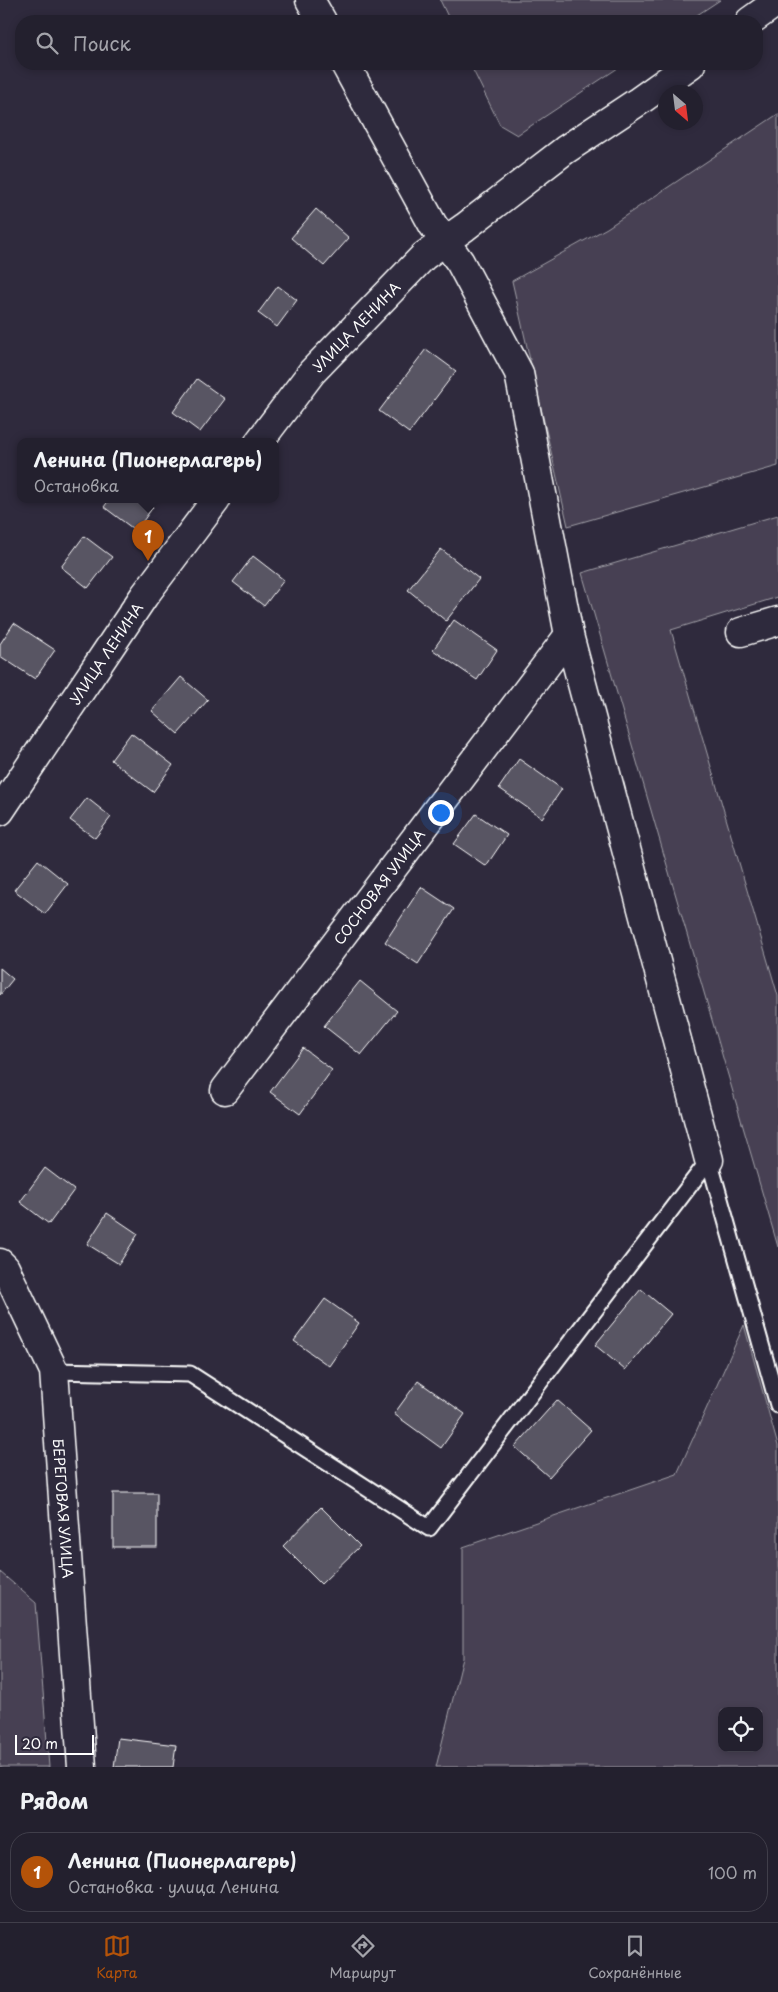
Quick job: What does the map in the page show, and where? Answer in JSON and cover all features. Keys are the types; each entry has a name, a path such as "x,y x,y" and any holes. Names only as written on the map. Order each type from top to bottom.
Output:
{"street":[{"path":"310,0 319,15"},
{"path":"758,15 778,1"},
{"path":"348,70 433,226 460,262 519,372 569,634 709,1160"},
{"name":"УЛИЦА ЛЕНИНА","path":"262,438 312,372 424,256 565,150 639,102 683,70"},
{"name":"УЛИЦА ЛЕНИНА","path":"0,811 144,596 214,503"},
{"path":"741,632 778,621"},
{"name":"СОСНОВАЯ УЛИЦА","path":"225,1090 569,634"},
{"name":"БЕРЕГОВАЯ УЛИЦА","path":"0,1264 5,1268 54,1371 82,1767"}],"lane":[{"path":"54,1371 190,1374 429,1528 709,1160"},
{"path":"709,1160 778,1405"}],"shaded area":[{"path":"440,0 720,0 697,15 447,15"},
{"path":"473,70 615,70 517,135 500,125"},
{"path":"778,114 778,466 568,526 512,281 607,228"},
{"path":"778,515 778,597 671,630 778,996 778,1247 582,573"},
{"path":"744,1325 778,1446 778,1767 436,1767 463,1658 463,1547 677,1474"},
{"path":"0,1572 36,1603 49,1767 0,1767"}],"building":[{"path":"316,209 349,238 324,266 291,238"},
{"path":"278,286 297,300 277,327 258,313"},
{"path":"426,349 456,371 409,433 379,411"},
{"path":"197,379 225,399 200,432 173,412"},
{"path":"107,503 148,503 153,507 136,531 104,507"},
{"path":"84,536 112,557 88,588 61,567"},
{"path":"441,549 479,579 446,621 408,590"},
{"path":"253,556 284,580 264,606 233,582"},
{"path":"454,620 497,650 477,680 433,650"},
{"path":"14,623 55,650 35,679 0,656 0,644"},
{"path":"181,677 208,700 178,734 152,711"},
{"path":"131,733 173,765 153,792 111,760"},
{"path":"519,759 562,789 542,818 499,788"},
{"path":"87,798 111,817 95,838 70,820"},
{"path":"476,814 507,835 486,866 454,844"},
{"path":"38,860 68,884 45,914 14,890"},
{"path":"421,887 454,909 418,964 385,942"},
{"path":"0,968 13,979 0,995"},
{"path":"360,981 397,1011 361,1055 324,1026"},
{"path":"303,1048 332,1070 300,1114 270,1092"},
{"path":"45,1168 74,1190 49,1224 20,1202"},
{"path":"107,1213 138,1234 119,1264 87,1244"},
{"path":"641,1289 671,1314 625,1370 595,1345"},
{"path":"325,1299 359,1323 329,1366 294,1341"},
{"path":"418,1381 465,1414 441,1448 394,1414"},
{"path":"557,1400 591,1430 549,1477 515,1447"},
{"path":"113,1493 157,1493 157,1547 113,1547"},
{"path":"321,1507 360,1546 321,1584 283,1546"},
{"path":"118,1738 176,1745 173,1767 114,1767"}],"place":[{"name":"Ленина (Пионерлагерь)","path":"148,561"}]}
